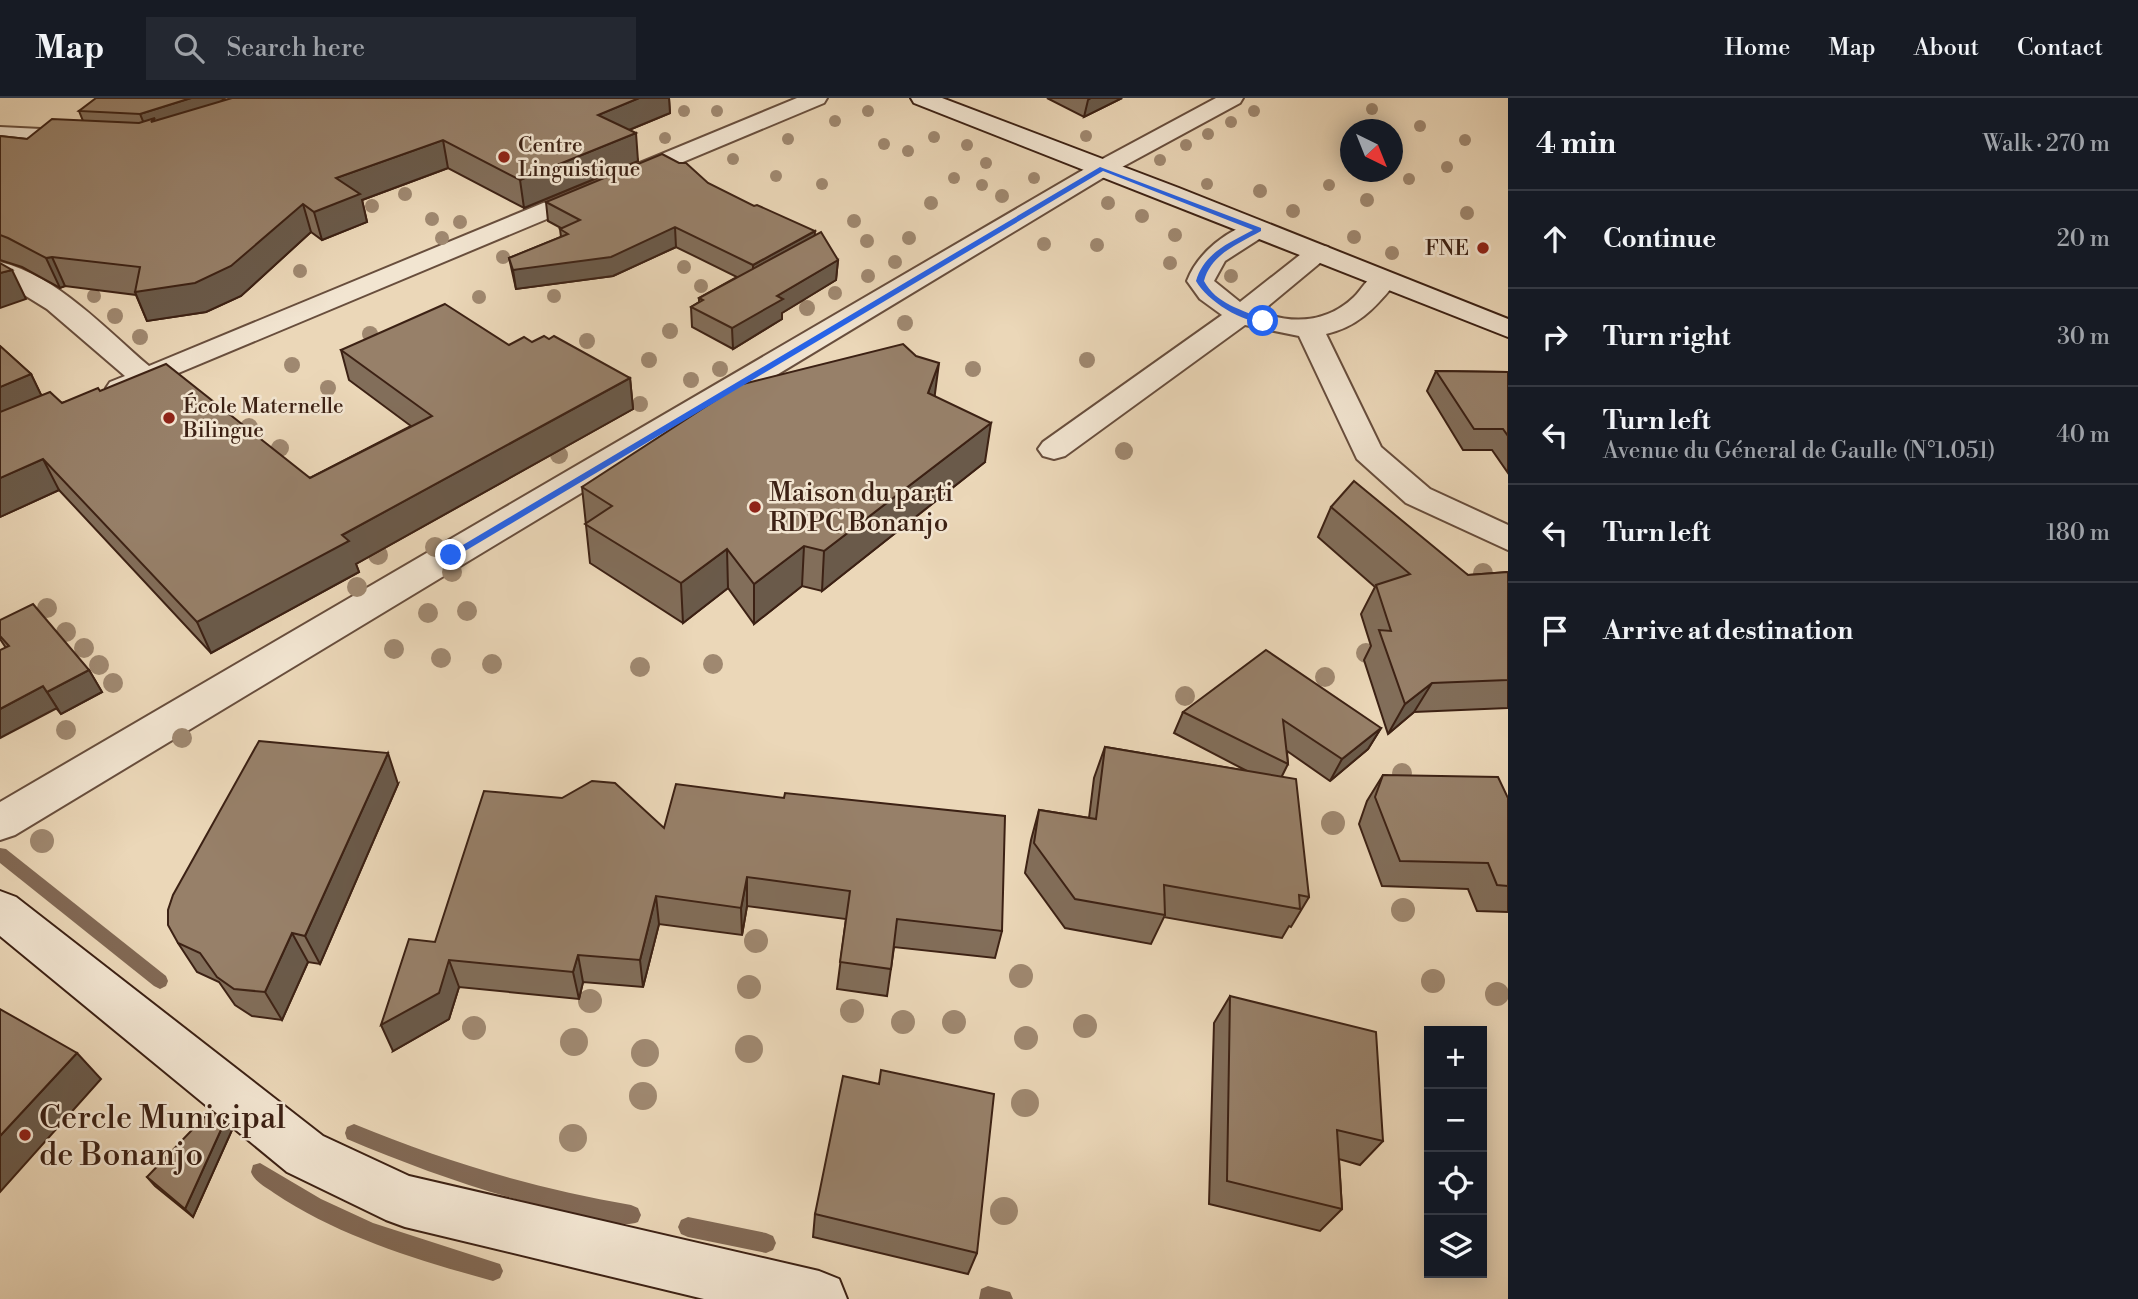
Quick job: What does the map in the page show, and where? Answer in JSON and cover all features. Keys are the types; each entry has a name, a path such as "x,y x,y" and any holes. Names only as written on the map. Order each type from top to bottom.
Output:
{"street":[{"path":"97,398 816,98"},
{"path":"922,98 1508,328"},
{"path":"0,823 1103,168 1232,98"},
{"path":"0,134 108,139"},
{"path":"1258,229 1219,252 1204,267 1200,281 1206,293 1242,314 1310,330 1333,324 1353,313 1384,280"},
{"path":"1054,449 1242,314 1319,253"},
{"path":"0,270 20,278 43,294 145,378"},
{"path":"1310,330 1368,452 1418,496 1508,540"},
{"path":"0,910 305,1154 405,1200 819,1299"}],"building":[{"path":"96,98 191,98 140,114 79,111"},
{"path":"232,98 639,98 598,115 636,133 520,180 443,140 336,178 360,194 314,212 303,204 231,266 195,283 135,292 140,267 46,258 0,235 0,136 27,139 52,119 139,123 155,118 151,122"},
{"path":"662,154 679,163 686,163 708,183 754,206 815,231 753,265 675,227 611,257 513,270 509,258 568,234 560,229 580,220 546,202"},
{"path":"821,232 838,260 777,296 783,299 732,328 691,307 703,300 699,298"},
{"path":"0,263 12,270 0,273"},
{"path":"445,304 509,345 524,337 532,342 544,336 549,339 554,336 630,378 342,535 349,541 197,622 43,459 0,478 0,412 50,392 62,403 98,388 100,391 166,364 310,478 432,416 341,350"},
{"name":"Maison du parti RDPC Bonanjo","path":"903,344 916,356 939,363 928,393 991,423 824,551 804,546 754,584 727,549 681,583 585,524 612,506 582,487 739,385"},
{"path":"0,346 31,374 0,387"},
{"path":"1436,371 1508,372 1508,436 1503,429 1474,429"},
{"path":"1354,481 1468,575 1508,572 1508,680 1432,683 1405,704 1379,630 1391,631 1376,585 1410,574 1331,507"},
{"path":"33,604 89,670 47,692 43,686 0,709 0,650 9,646 0,636 0,620"},
{"path":"1266,650 1381,728 1342,759 1283,720 1288,764 1183,712"},
{"path":"259,741 388,753 305,936 292,933 265,992 234,989 217,977 200,953 178,943 168,925 168,910 173,895"},
{"path":"1105,747 1296,779 1309,897 1299,895 1300,909 1164,885 1165,915 1075,899 1034,843 1039,810 1096,819"},
{"path":"1383,775 1498,777 1508,798 1508,886 1497,885 1488,863 1400,861 1375,797"},
{"path":"592,781 615,783 664,828 676,784 784,798 785,793 1005,816 1002,931 897,919 891,969 840,962 850,891 747,877 741,908 656,896 640,960 578,955 573,972 449,960 439,993 381,1025 409,939 435,942 484,791 562,798"},
{"path":"1230,996 1376,1032 1383,1141 1337,1130 1342,1209 1227,1181"},
{"path":"0,1009 77,1053 0,1136"},
{"path":"881,1070 994,1094 977,1253 815,1214 843,1076 879,1084"},
{"path":"211,1110 225,1121 185,1209 147,1177"}],"waterway":[{"path":"0,854 160,981"},
{"path":"354,1133 421,1160 490,1183 595,1209 631,1215"},
{"path":"260,1172 314,1206 371,1232 493,1271"},
{"path":"688,1227 766,1243"},
{"path":"988,1296 1003,1299"}],"place":[{"name":"Centre Linguistique","path":"504,157"},
{"name":"FNE","path":"1483,248"},
{"name":"École Maternelle Bilingue","path":"169,418"},
{"name":"Maison du parti RDPC Bonanjo","path":"755,507"},
{"name":"Cercle Municipal de Bonanjo","path":"25,1135"}],"route":[{"path":"451,555 1103,168 1258,229 1219,252 1204,267 1200,281 1206,293 1218,302 1263,321"}]}
